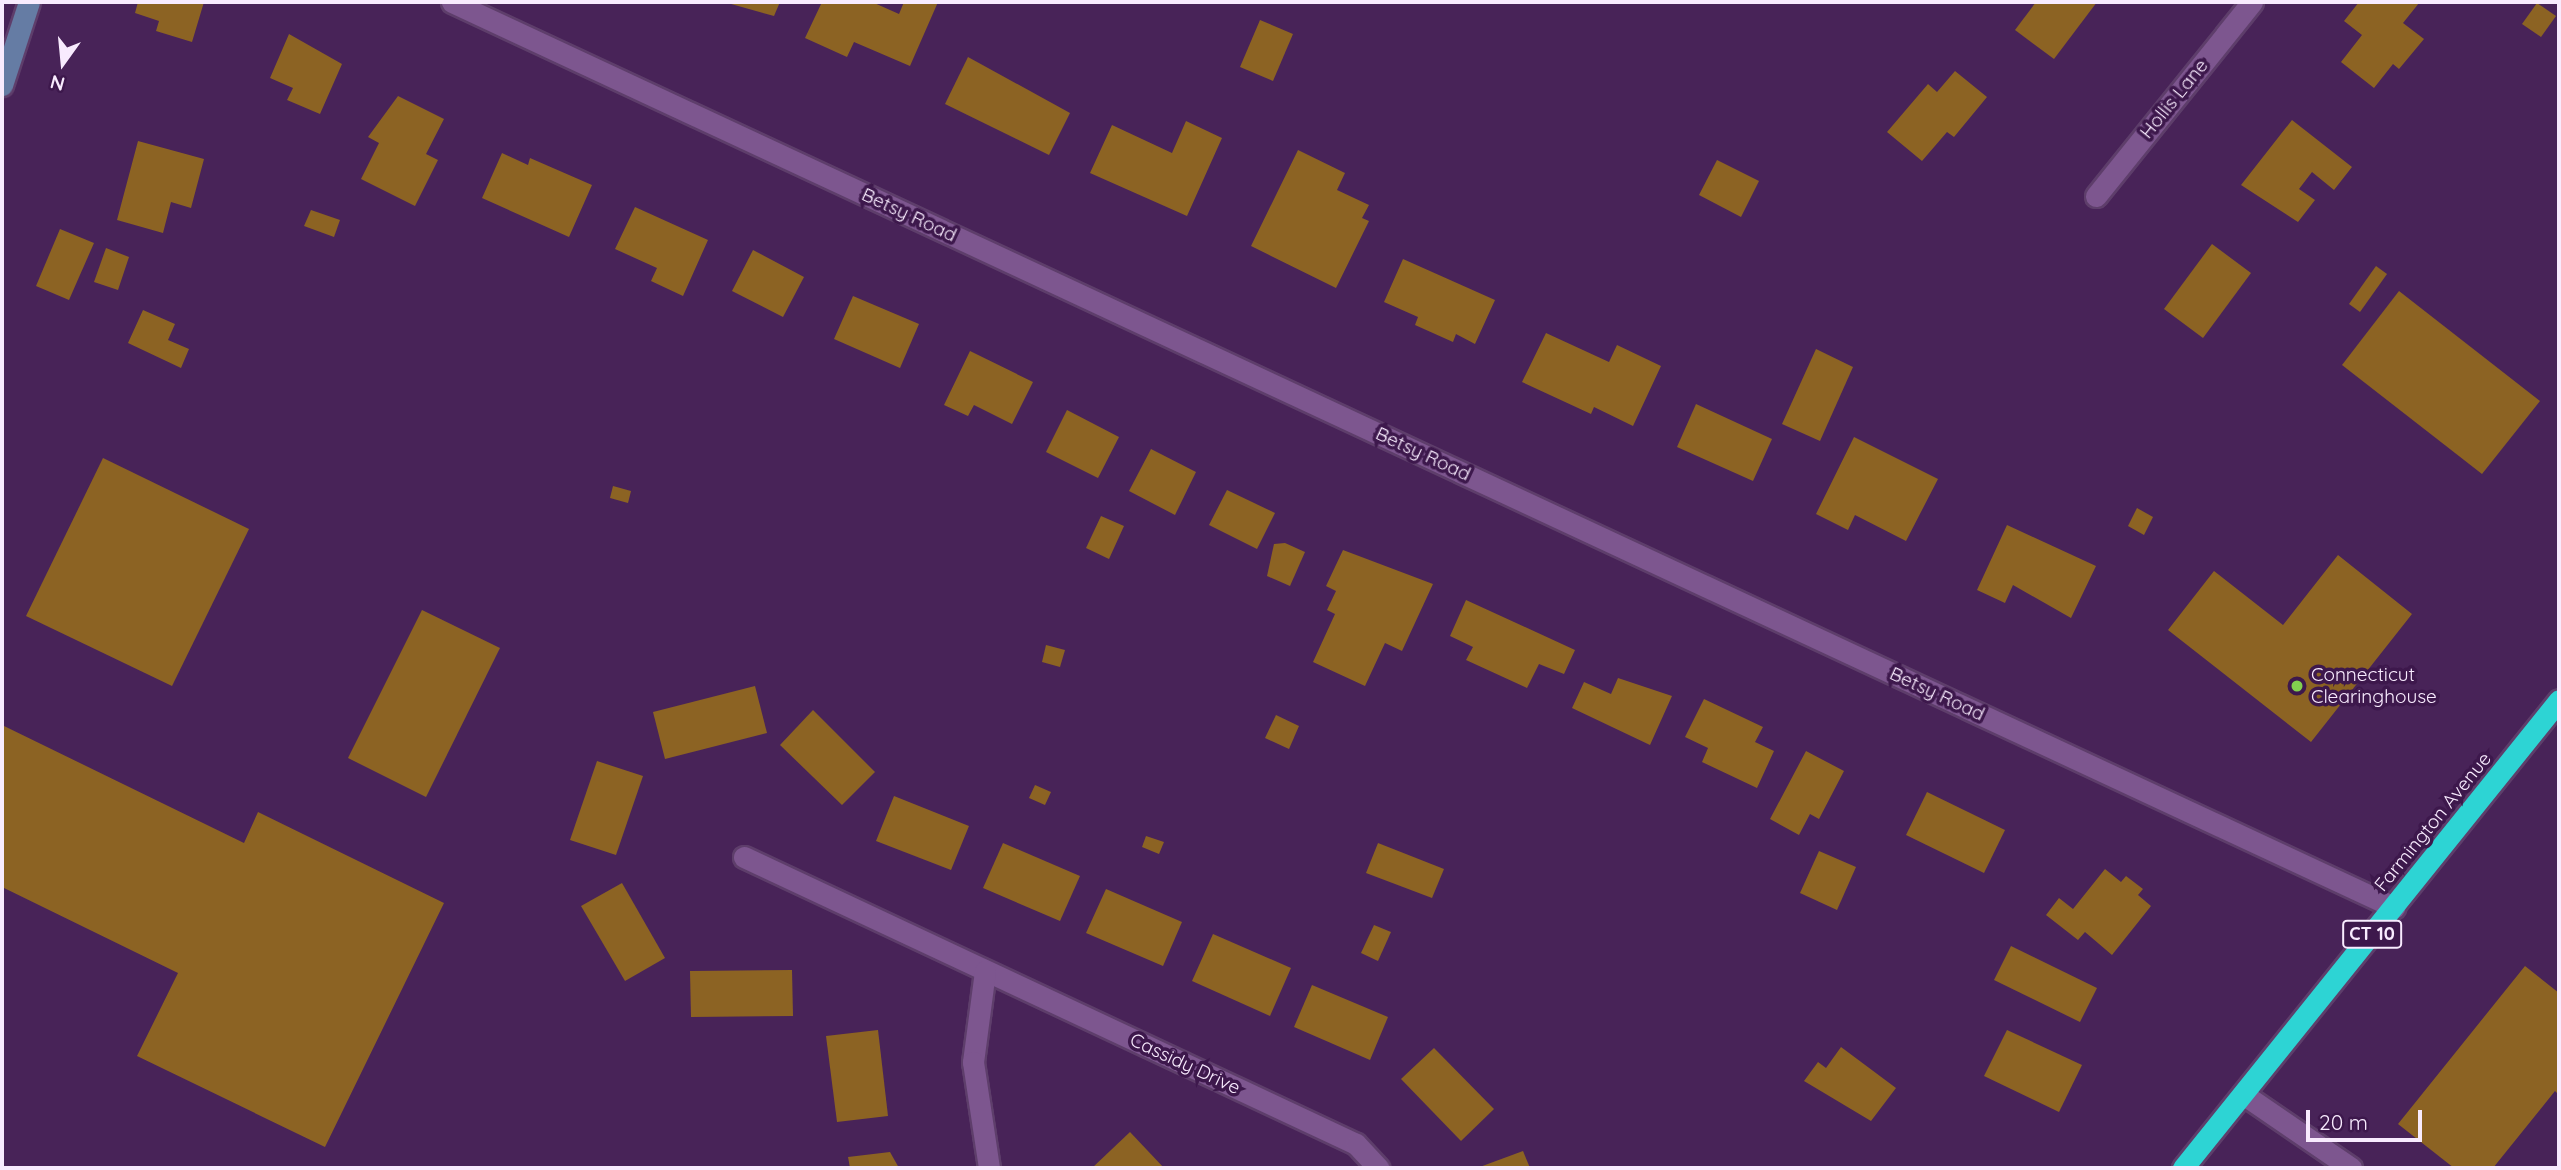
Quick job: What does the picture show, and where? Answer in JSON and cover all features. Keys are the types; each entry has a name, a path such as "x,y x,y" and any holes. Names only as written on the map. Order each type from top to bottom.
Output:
{"highway":[{"name":"Farmington Avenue","path":"2183,1168 2559,699"}],"main road":[{"path":"2,85 29,2"}],"street":[{"name":"Betsy Road","path":"452,2 2394,907"},
{"name":"Hollis Lane","path":"2096,196 2252,2"},
{"name":"Cassidy Drive","path":"744,857 1356,1144 1378,1168"},
{"path":"985,971 973,1062 989,1168"},
{"path":"2243,1094 2351,1168"}],"building":[{"path":"138,2 204,2 192,42 156,31 159,21 135,13"},
{"path":"724,2 780,2 774,16"},
{"path":"822,2 872,2 899,14 904,2 938,2 910,66 854,42 847,57 805,38"},
{"path":"2036,2 2097,2 2054,59 2015,30"},
{"path":"2359,2 2419,3 2403,23 2424,39 2399,69 2393,64 2374,88 2341,62 2362,35 2344,21"},
{"path":"2537,3 2556,16 2541,37 2522,24"},
{"path":"1260,20 1293,34 1273,81 1240,67"},
{"path":"289,34 342,64 320,114 287,100 293,88 270,78"},
{"path":"968,57 1070,113 1049,155 945,104"},
{"path":"1955,71 1987,97 1954,137 1947,132 1922,161 1887,132 1928,84 1937,92"},
{"path":"398,96 444,119 426,154 438,160 415,206 361,179 379,143 368,137"},
{"path":"2292,120 2352,167 2334,190 2312,172 2299,189 2315,200 2298,222 2241,185"},
{"path":"1186,121 1222,138 1187,216 1090,173 1112,125 1172,153"},
{"path":"138,141 204,159 191,208 171,202 163,233 117,220"},
{"path":"1298,150 1345,173 1337,190 1369,205 1362,218 1369,221 1336,288 1251,246"},
{"path":"502,153 528,165 530,158 592,185 569,237 482,198"},
{"path":"1717,160 1759,181 1741,217 1699,195"},
{"path":"635,207 708,240 683,296 651,281 657,268 615,249"},
{"path":"311,210 340,220 334,237 304,226"},
{"path":"60,229 94,243 69,300 36,286"},
{"path":"2212,244 2251,273 2203,338 2164,309"},
{"path":"106,248 129,257 118,290 94,282"},
{"path":"753,250 804,277 783,317 732,291"},
{"path":"1403,259 1495,300 1475,344 1456,334 1453,342 1415,325 1418,317 1384,302"},
{"path":"2376,266 2387,274 2360,312 2349,304"},
{"path":"2399,291 2540,401 2482,474 2342,365"},
{"path":"853,296 919,324 900,368 834,339"},
{"path":"143,310 175,324 168,340 189,349 181,368 128,343"},
{"path":"1546,333 1609,362 1617,345 1661,366 1633,426 1594,407 1591,414 1522,382"},
{"path":"1816,349 1853,367 1820,441 1782,424"},
{"path":"970,351 1033,382 1012,424 974,405 968,416 944,405"},
{"path":"1696,404 1772,439 1753,481 1677,447"},
{"path":"1067,410 1119,437 1098,478 1046,452"},
{"path":"1854,437 1938,479 1906,541 1855,515 1848,530 1816,514"},
{"path":"1151,449 1196,472 1175,515 1129,491"},
{"path":"103,458 249,529 172,686 26,616"},
{"path":"613,486 631,491 628,503 610,498"},
{"path":"1227,490 1275,513 1257,549 1209,525"},
{"path":"2137,508 2153,517 2144,535 2128,526"},
{"path":"1101,516 1124,526 1109,559 1086,548"},
{"path":"2007,525 2096,566 2071,618 2013,585 2005,603 1977,590"},
{"path":"1285,543 1305,552 1290,586 1267,576 1274,544"},
{"path":"1343,550 1433,584 1402,651 1385,643 1365,686 1313,662 1335,614 1327,610 1336,591 1326,586"},
{"name":"Connecticut Clearinghouse","path":"2338,555 2412,614 2311,742 2168,630 2214,571 2283,625"},
{"path":"1466,600 1575,650 1564,674 1539,664 1527,688 1466,660 1473,647 1450,636"},
{"path":"422,610 500,648 426,797 348,758"},
{"path":"1046,645 1065,650 1060,667 1042,662"},
{"path":"1618,678 1672,696 1650,745 1572,708 1584,682 1611,694"},
{"path":"755,686 767,733 665,759 653,712"},
{"path":"1704,699 1763,727 1755,742 1774,751 1757,788 1702,762 1708,748 1685,737"},
{"path":"813,710 875,772 842,805 780,745"},
{"path":"1276,715 1299,726 1289,749 1265,738"},
{"path":"2,725 244,843 258,812 444,903 325,1147 137,1056 178,973 2,887"},
{"path":"1806,751 1844,771 1819,819 1810,814 1799,835 1770,819"},
{"path":"597,761 643,776 616,855 570,840"},
{"path":"1035,785 1051,792 1045,805 1029,798"},
{"path":"1927,792 2005,830 1984,873 1906,835"},
{"path":"894,796 969,826 951,870 876,841"},
{"path":"1146,836 1164,842 1159,854 1142,847"},
{"path":"1003,843 1080,876 1060,921 983,888"},
{"path":"1378,843 1444,869 1432,898 1366,873"},
{"path":"1819,851 1856,867 1837,910 1800,893"},
{"path":"2105,869 2121,882 2126,876 2143,889 2138,895 2151,906 2112,955 2085,932 2078,940 2046,915 2059,898 2073,909"},
{"path":"622,883 665,958 625,981 581,906"},
{"path":"1106,889 1182,922 1163,966 1086,933"},
{"path":"1374,925 1391,932 1378,961 1361,953"},
{"path":"1213,934 1291,968 1270,1016 1192,981"},
{"path":"2011,946 2097,988 2080,1022 1994,980"},
{"path":"2525,966 2559,993 2559,1095 2555,1091 2493,1168 2454,1168 2398,1124"},
{"path":"792,970 793,1016 691,1017 690,971"},
{"path":"1312,985 1388,1017 1370,1060 1294,1027"},
{"path":"878,1030 888,1116 837,1122 826,1036"},
{"path":"2007,1030 2082,1065 2059,1112 1984,1076"},
{"path":"1841,1047 1896,1088 1871,1121 1804,1081 1818,1062 1826,1068"},
{"path":"1434,1048 1494,1109 1461,1141 1401,1079"},
{"path":"1130,1132 1164,1168 1092,1168"},
{"path":"1523,1151 1530,1168 1477,1168"},
{"path":"890,1152 899,1168 850,1168 848,1157"}],"place":[{"name":"Connecticut Clearinghouse","path":"2297,686"}]}
